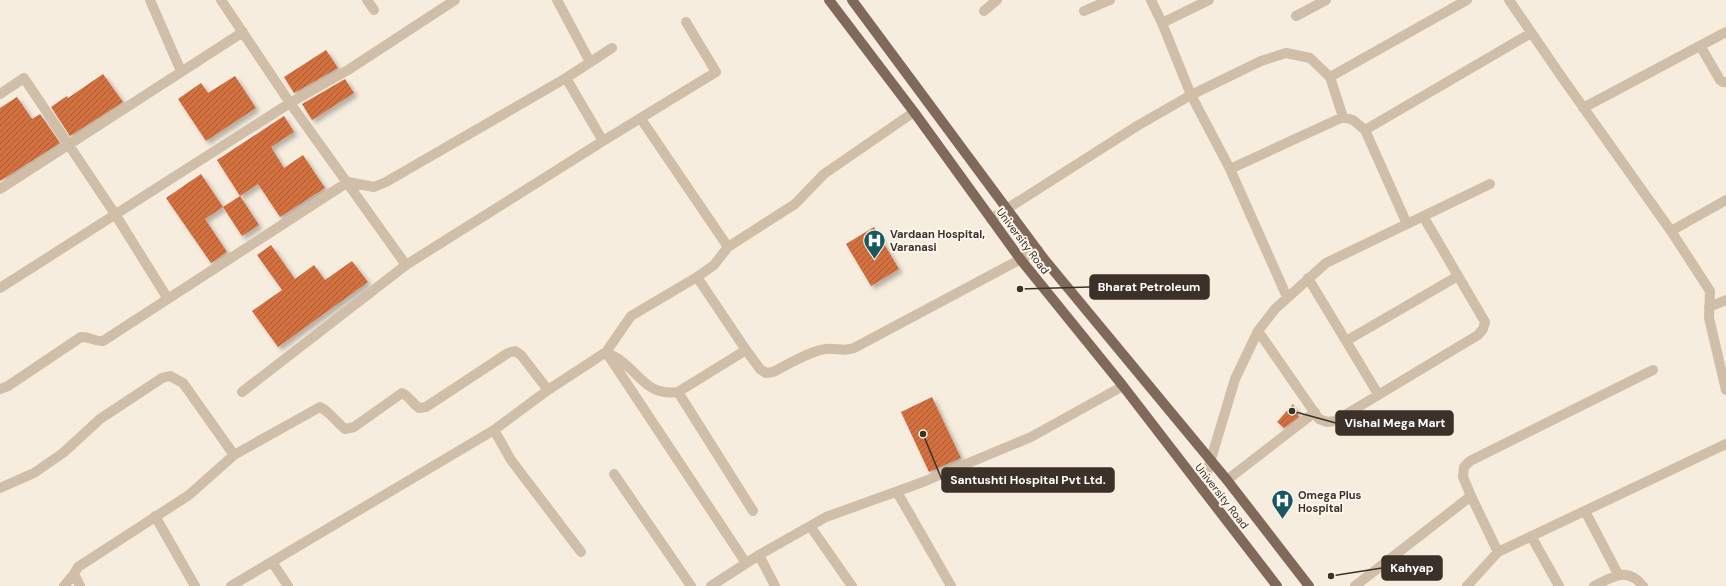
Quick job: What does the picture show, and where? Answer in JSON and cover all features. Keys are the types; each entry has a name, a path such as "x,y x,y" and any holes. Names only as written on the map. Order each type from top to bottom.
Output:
{"main road":[{"name":"University Road","path":"828,0 914,112 1021,260 1123,386 1277,586"},
{"path":"852,0 1038,250 1210,462 1227,480 1309,586"}],"street":[{"path":"150,0 181,71"},
{"path":"221,0 290,103 406,265"},
{"path":"367,0 374,10"},
{"path":"0,288 290,103 348,70 455,0"},
{"path":"557,0 590,62"},
{"path":"984,12 997,0"},
{"path":"1084,11 1110,0"},
{"path":"1151,0 1162,23 1191,95 1230,169 1287,297"},
{"path":"1162,23 1209,0"},
{"path":"1296,16 1326,0"},
{"path":"1330,76 1467,0"},
{"path":"1509,0 1583,108 1671,231 1710,291 1709,318 1726,390"},
{"path":"242,392 406,265 716,72 686,22"},
{"path":"0,189 243,32"},
{"path":"1583,108 1701,47 1726,32"},
{"path":"1365,130 1531,33"},
{"path":"1701,47 1720,80 1726,82"},
{"path":"0,389 8,386 81,337 86,336 98,342 103,340 348,182 374,187 386,182 566,78 612,48"},
{"path":"991,219 1137,126 1191,95 1262,61 1286,53 1310,58 1330,76 1344,117"},
{"path":"0,94 24,78 115,214 168,299"},
{"path":"566,78 603,141"},
{"path":"232,586 494,430 548,390 606,352 631,316 697,277 714,265 728,248 795,204 824,174 914,112"},
{"path":"1230,169 1344,117 1354,120 1365,130 1407,224"},
{"path":"641,119 728,248"},
{"path":"1202,489 1235,379 1258,331 1275,309 1326,263 1490,184"},
{"path":"1671,231 1726,200"},
{"path":"1258,331 1314,412 1320,419 1327,422 1335,422 1378,394 1478,335 1483,329 1485,322 1423,216"},
{"path":"697,277 746,350 760,368 766,373 773,372 817,351 826,349 847,351 1038,250"},
{"path":"1346,341 1458,276"},
{"path":"1308,278 1378,394"},
{"path":"1709,307 1726,300"},
{"path":"606,352 620,359 645,384 671,393 678,392 746,350"},
{"path":"64,586 78,567 189,495 234,455 320,407 327,411 337,423 345,429 354,427 402,393 407,395 413,404 419,408 426,407 515,351 521,355 548,390"},
{"path":"606,352 746,563"},
{"path":"1498,552 1463,477 1464,467 1470,461 1653,370"},
{"path":"0,488 34,473 63,453 100,419 162,378 170,376 183,383 234,455"},
{"path":"711,586 759,555 826,517 897,492 1031,437 1123,386"},
{"path":"678,392 753,511"},
{"path":"1227,480 1314,412"},
{"path":"494,430 511,460 581,552"},
{"path":"1467,586 1498,552 1726,444"},
{"path":"614,474 691,586"},
{"path":"897,492 951,586"},
{"path":"1355,586 1471,496"},
{"path":"1585,511 1618,574"},
{"path":"155,516 195,586"},
{"path":"810,526 852,586"},
{"path":"1531,536 1559,586"},
{"path":"759,555 775,586"},
{"path":"272,562 288,586"},
{"path":"74,574 80,586"},
{"path":"1594,586 1618,574 1630,574 1643,586"}],"building":[{"path":"326,50 338,68 294,93 284,77"},
{"path":"103,74 123,102 70,136 51,107 67,96 68,98"},
{"path":"235,76 256,108 206,141 178,99 201,83 208,93"},
{"path":"345,79 354,93 312,120 302,104"},
{"path":"17,97 32,119 40,114 60,143 0,181 0,108"},
{"path":"284,116 294,132 271,147 284,168 303,155 325,188 280,217 258,184 240,196 217,160"},
{"path":"201,174 223,207 205,219 227,252 211,263 166,198"},
{"path":"240,196 259,225 242,236 223,207"},
{"path":"874,227 899,269 871,286 846,244"},
{"path":"271,245 295,279 314,265 325,280 352,261 368,282 278,347 252,311 282,290 257,255"},
{"path":"932,397 961,458 929,472 901,412"},
{"path":"1293,404 1299,417 1284,428 1277,422"}],"place":[{"name":"Vardaan Hospital, Varanasi","path":"875,260"},
{"name":"Bharat Petroleum","path":"1020,289"},
{"name":"Vishal Mega Mart","path":"1292,411"},
{"name":"Santushti Hospital Pvt Ltd.","path":"923,434"},
{"name":"Omega Plus Hospital","path":"1283,520"},
{"name":"Kahyap","path":"1331,576"}]}
